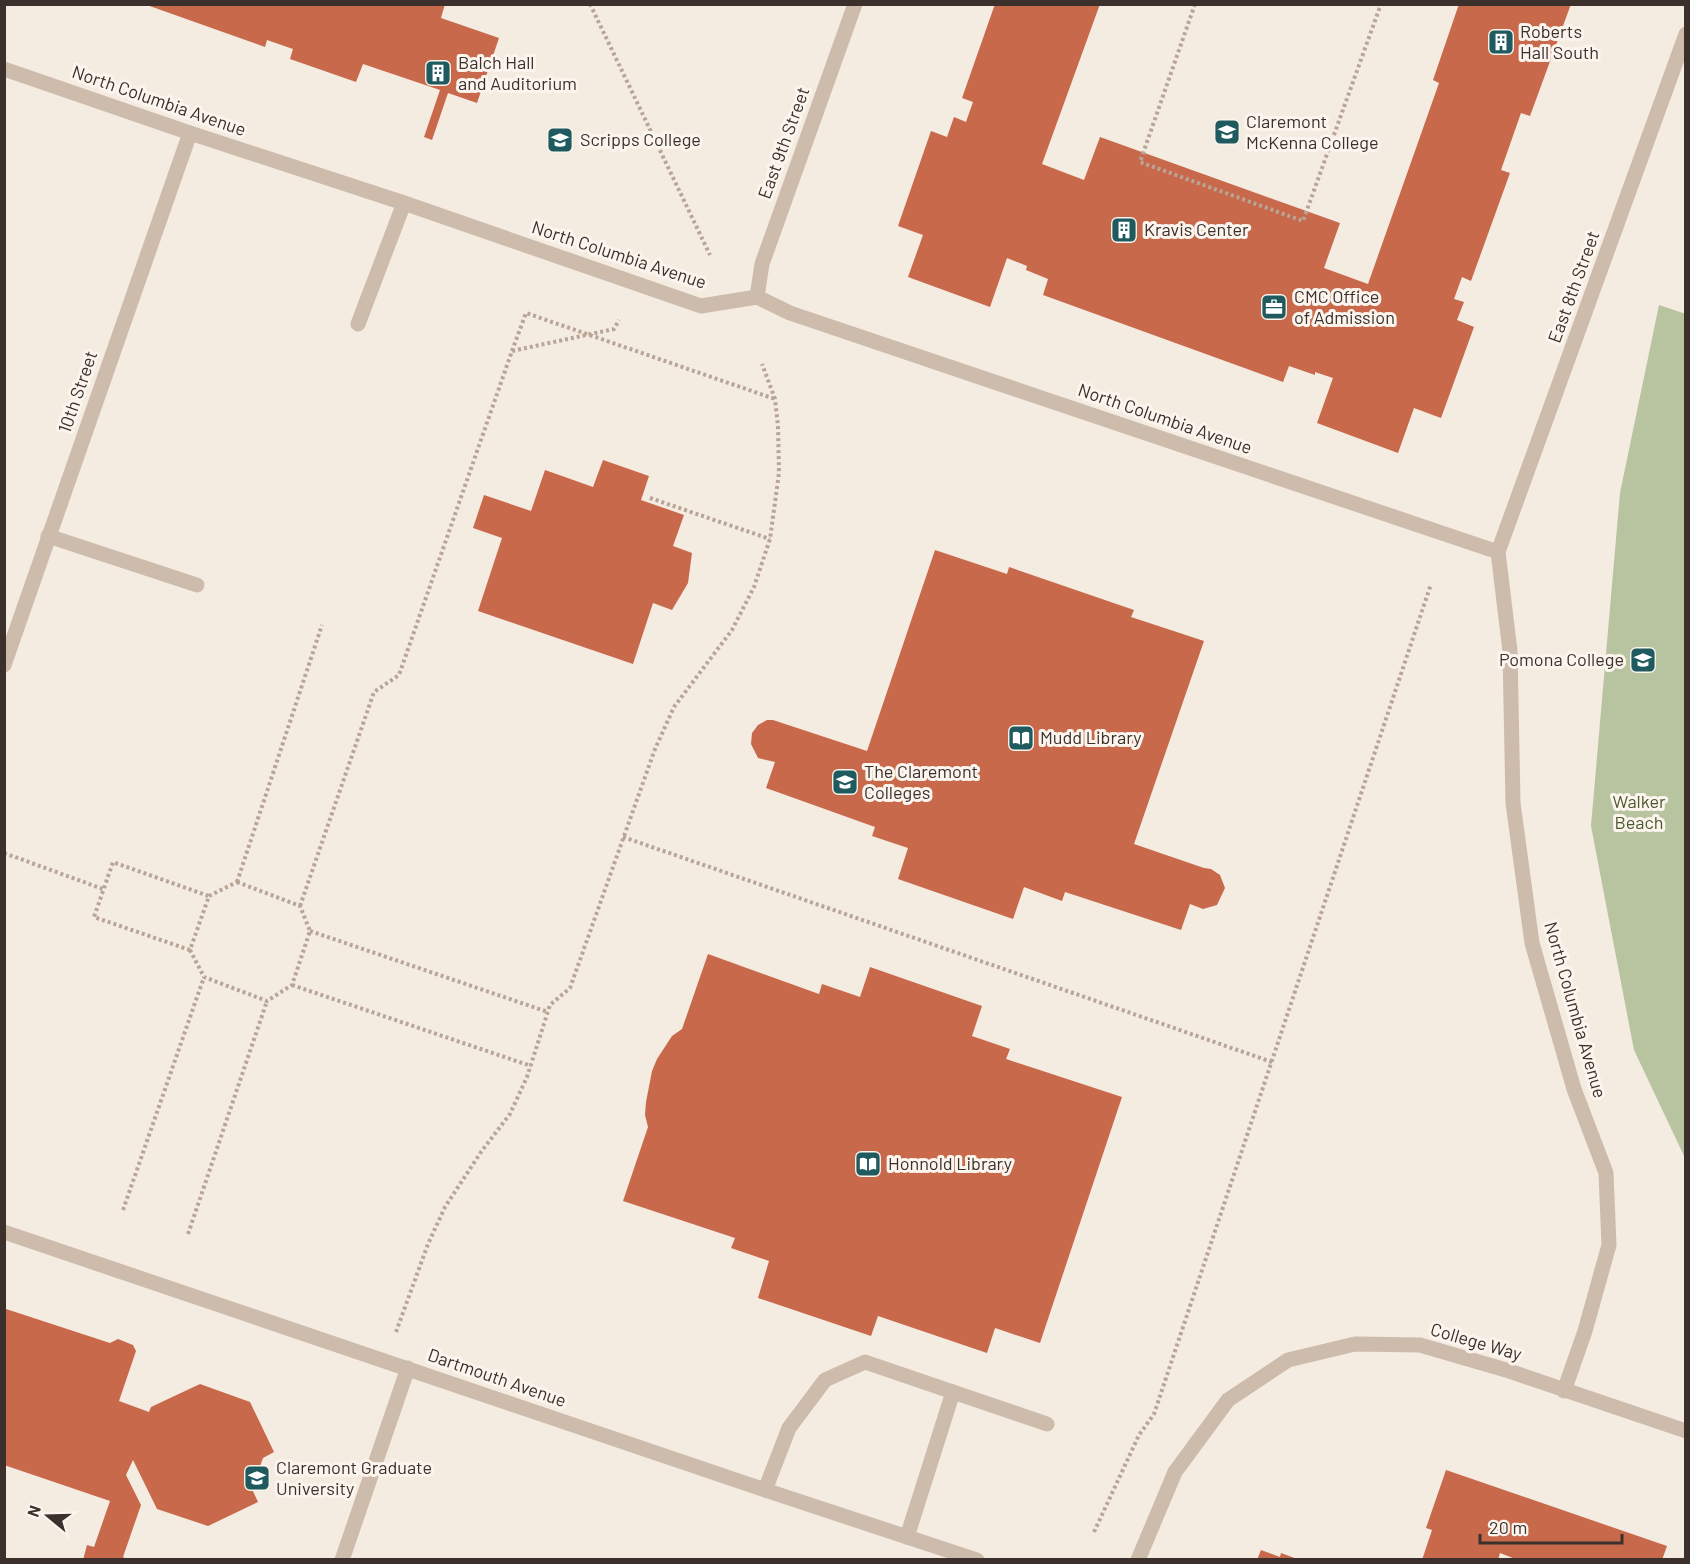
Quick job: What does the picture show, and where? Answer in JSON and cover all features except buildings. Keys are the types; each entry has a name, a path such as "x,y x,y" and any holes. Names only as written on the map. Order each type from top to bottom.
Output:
{"street":[{"name":"East 9th Street","path":"757,297 762,264 855,4"},
{"name":"East 8th Street","path":"1498,552 1686,34"},
{"name":"North Columbia Avenue","path":"4,69 404,203 701,306 757,297 790,313 1498,552 1510,651 1513,803 1532,943 1574,1089 1606,1173 1609,1245 1564,1391"},
{"name":"10th Street","path":"4,665 190,133"},
{"path":"358,324 404,203"},
{"path":"48,536 197,585"},
{"name":"Dartmouth Avenue","path":"4,1232 977,1560"},
{"name":"College Way","path":"1138,1560 1175,1472 1228,1400 1288,1360 1355,1344 1419,1345 1506,1370 1686,1431"},
{"path":"765,1490 789,1428 825,1380 865,1362 1047,1424"},
{"path":"342,1560 408,1368"},
{"path":"907,1537 953,1392"}],"path":[{"path":"590,4 710,255"},
{"path":"1195,4 1140,162 1304,220 1381,4"},
{"path":"188,1234 267,1001 292,985 310,932 300,906 374,692 399,675 526,313 775,399"},
{"path":"512,351 614,329 619,320"},
{"path":"387,1361 428,1244 445,1207 481,1152 510,1114 531,1066 550,1005 570,988 655,749 674,707 732,630 754,587 770,539 779,473 775,399 762,364"},
{"path":"650,498 770,539"},
{"path":"1094,1532 1139,1435 1154,1414 1431,584"},
{"path":"190,950 209,896 237,882 322,626"},
{"path":"623,837 1272,1062"},
{"path":"4,853 103,889"},
{"path":"209,896 113,862 94,916 190,950 204,977 267,1001"},
{"path":"237,882 300,906"},
{"path":"310,932 548,1012"},
{"path":"123,1210 204,977"},
{"path":"292,985 531,1066"}],"green space":[{"name":"Walker Beach","path":"1659,305 1686,314 1685,1158 1634,1050 1591,826 1620,493"}],"place":[{"name":"Roberts Hall South","path":"1501,42"},
{"name":"Balch Hall and Auditorium","path":"438,73"},
{"name":"Claremont McKenna College","path":"1227,132"},
{"name":"Scripps College","path":"560,140"},
{"name":"Kravis Center","path":"1124,230"},
{"name":"CMC Office of Admission","path":"1274,307"},
{"name":"Pomona College","path":"1643,660"},
{"name":"Mudd Library","path":"1021,738"},
{"name":"The Claremont Colleges","path":"845,782"},
{"name":"Honnold Library","path":"868,1164"},
{"name":"Claremont Graduate University","path":"257,1478"}]}
